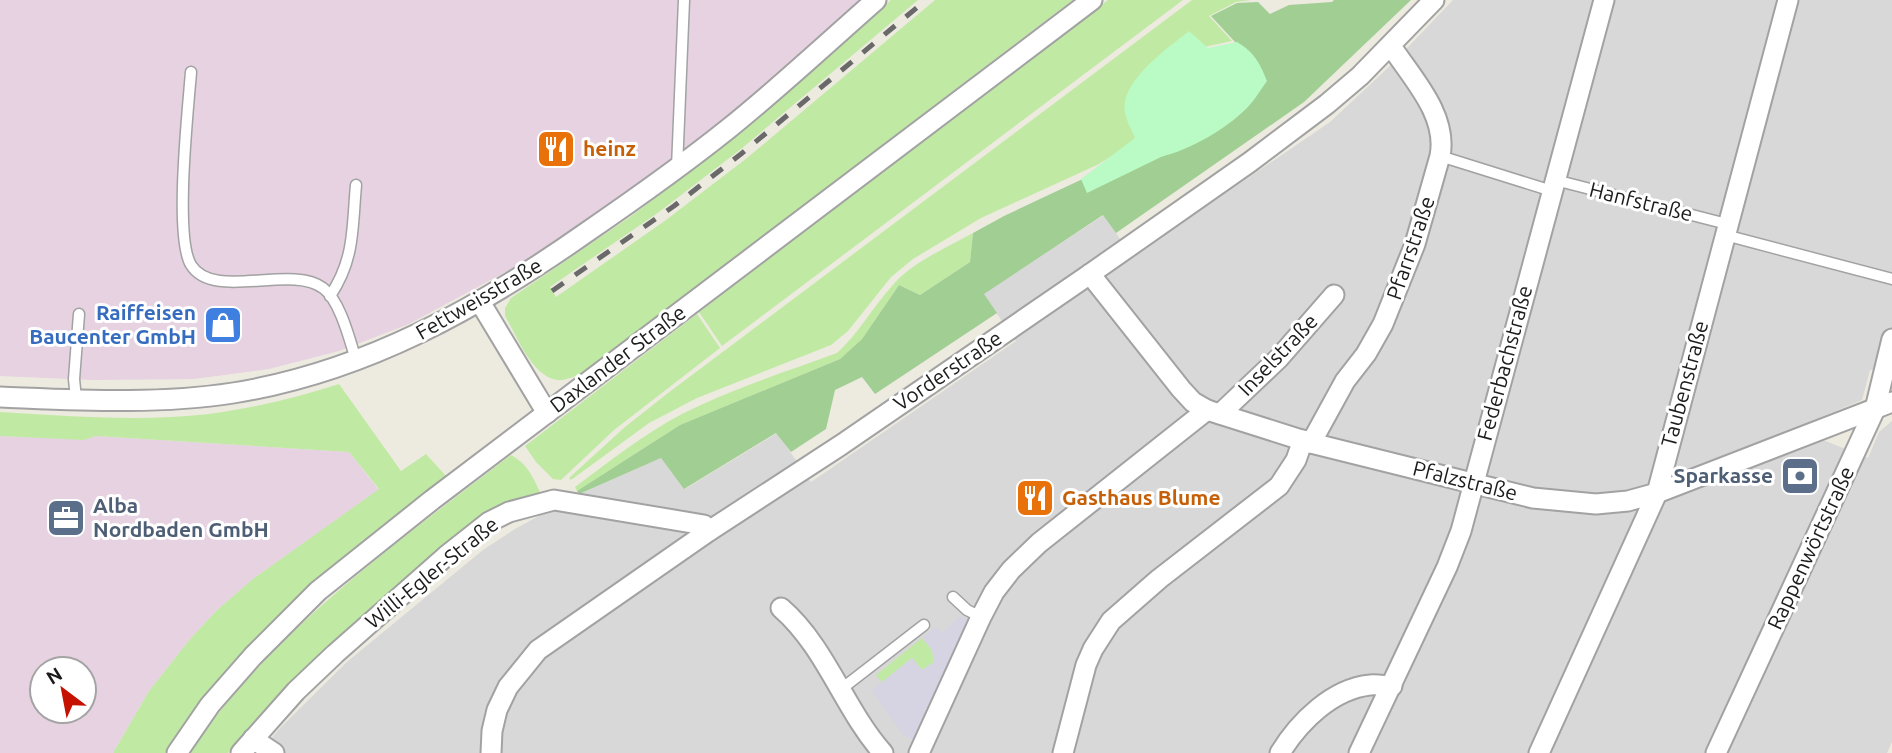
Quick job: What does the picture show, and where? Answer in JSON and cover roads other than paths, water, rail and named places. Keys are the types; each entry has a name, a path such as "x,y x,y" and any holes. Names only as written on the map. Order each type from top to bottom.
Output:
{"street":[{"name":"Fettweisstraße","path":"0,397 189,399 233,393 307,376 419,335 542,264 677,168 730,127 876,0"},
{"name":"Daxlander Straße","path":"177,753 211,705 253,656 318,591 432,500 1091,0"},
{"name":"Vorderstraße","path":"491,753 497,710 508,687 538,650 709,531 841,445 1250,162 1316,113 1391,46 1434,0"},
{"name":"Federbachstraße","path":"1359,753 1447,568 1461,531 1604,0"},
{"name":"Taubenstraße","path":"1539,753 1657,493 1788,0"},
{"name":"Pfarrstraße","path":"1063,753 1086,665 1111,621 1124,607 1279,486 1383,324 1415,243 1442,145 1438,121 1391,46"},
{"name":"Pfalzstraße","path":"1090,274 1193,402 1214,412 1307,441 1532,498 1596,504 1628,501 1657,493 1883,406"},
{"name":"Inselstraße","path":"919,753 981,617 994,592 1011,570 1039,543 1214,412 1279,358 1334,295"},
{"path":"480,302 547,413"},
{"name":"Rappenwörtstraße","path":"1716,753 1883,406 1892,339"},
{"name":"Willi-Egler-Straße","path":"247,746 296,691 335,654 446,556 489,522 509,512 554,500 704,525 709,531"},
{"path":"781,608 800,624 883,753"},
{"path":"1280,753 1298,728 1328,701 1371,684 1392,686"},
{"path":"247,746 274,753"}],"lane":[{"path":"677,168 684,0"},
{"path":"191,72 183,204 184,247 190,264 201,276 217,280 304,281 324,288 344,324 356,360"},
{"name":"Hanfstraße","path":"1440,156 1726,229 1892,279"},
{"path":"330,296 343,276 351,246 356,185"},
{"path":"76,399 74,379 79,314"},
{"path":"953,597 967,610 981,617"},
{"path":"840,690 924,625"}],"railway":[{"path":"552,291 674,206 741,154 926,0"}],"place":[{"name":"heinz","path":"556,149"},
{"name":"Raiffeisen Baucenter GmbH","path":"223,325"},
{"name":"Sparkasse","path":"1800,476"},
{"name":"Gasthaus Blume","path":"1035,498"},
{"name":"Alba Nordbaden GmbH","path":"66,518"}]}
